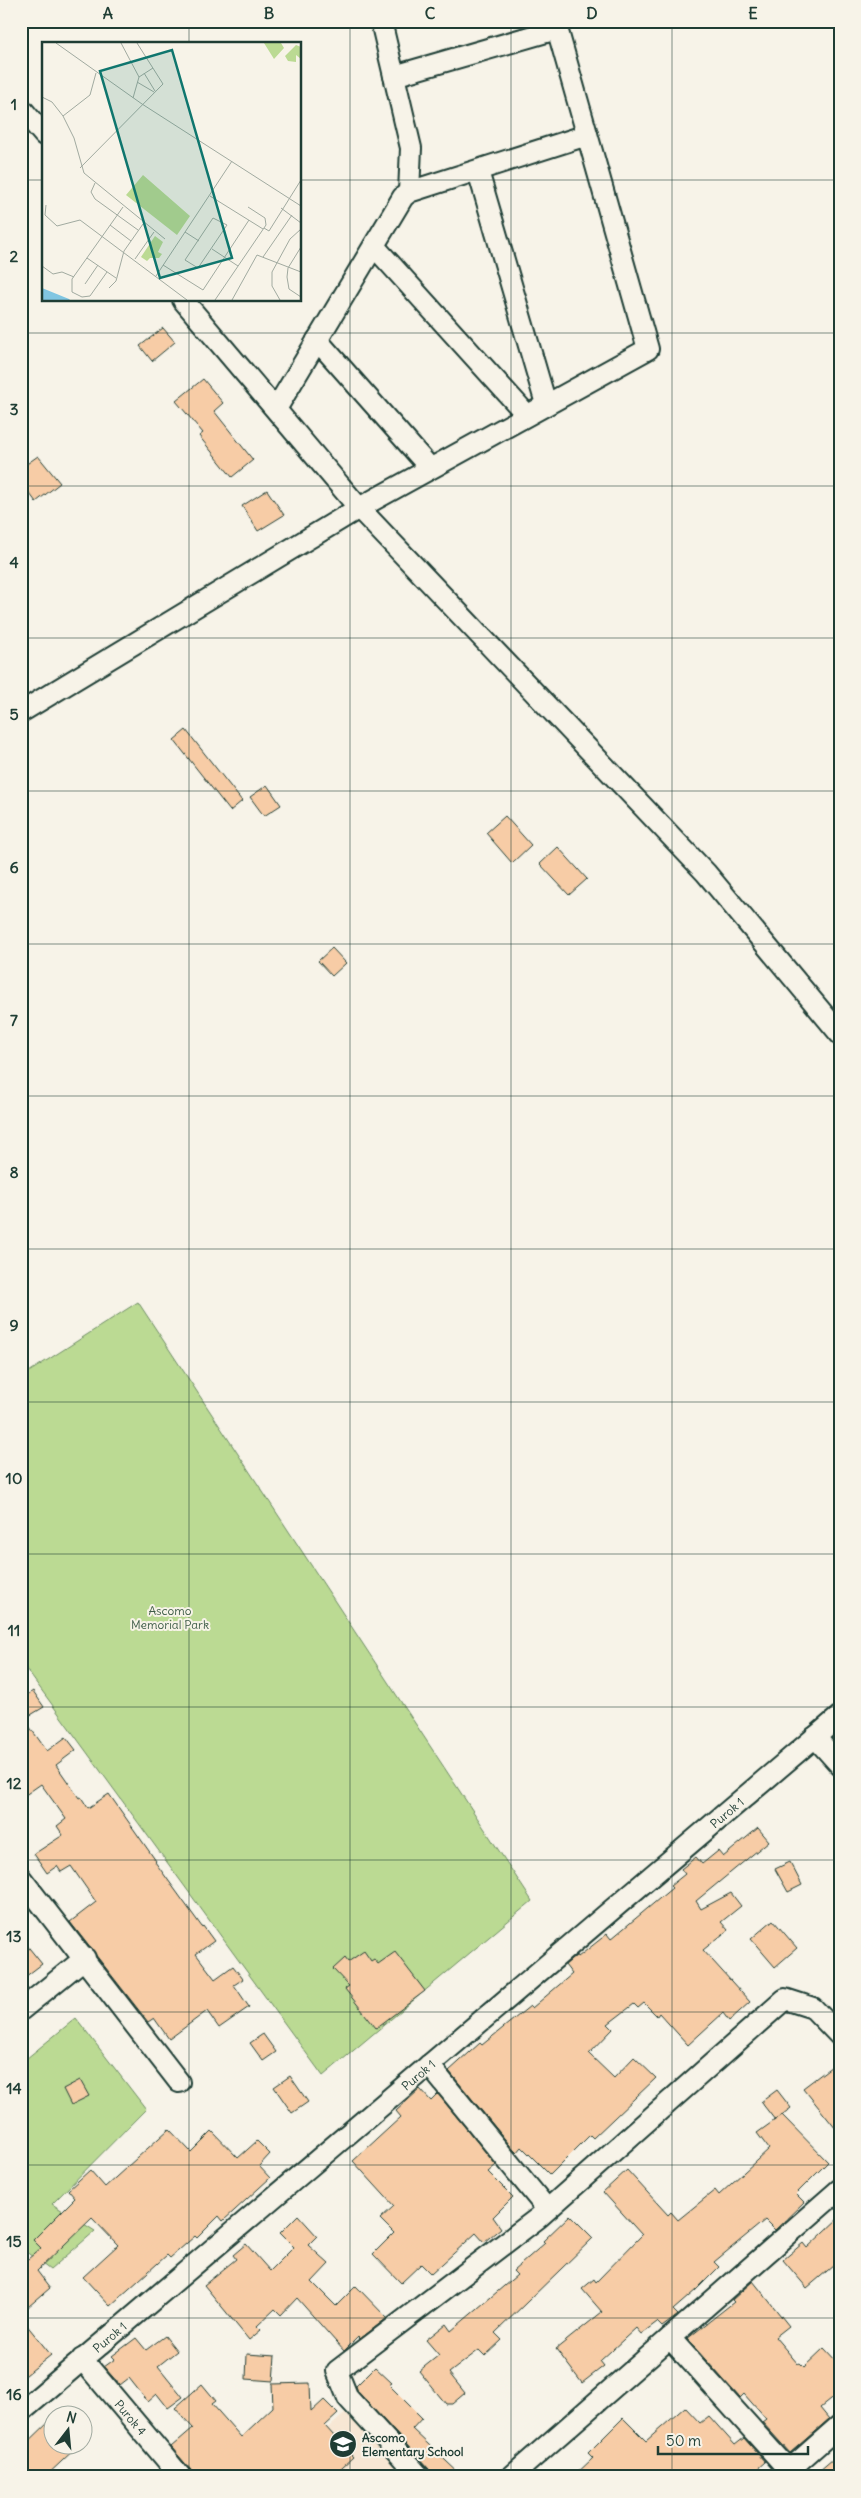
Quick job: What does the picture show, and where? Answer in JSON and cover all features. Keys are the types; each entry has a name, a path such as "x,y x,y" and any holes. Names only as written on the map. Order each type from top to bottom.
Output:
{"street":[{"path":"276,409 374,246 409,192 411,148 381,21"},
{"path":"21,712 359,508 648,349 556,25 394,76"},
{"path":"21,108 42,133"},
{"path":"409,192 587,135"},
{"path":"478,171 546,404"},
{"path":"374,246 527,415"},
{"path":"184,301 359,508 706,873 840,1034"},
{"path":"317,340 430,468"},
{"name":"Purok 1","path":"21,2412 840,1716"},
{"path":"815,1737 840,1765"},
{"path":"21,1878 179,2082"},
{"path":"21,2010 84,1958"},
{"path":"420,2477 348,2398 337,2371 547,2209 785,1999 813,2008 840,2036"},
{"path":"429,2066 547,2209"},
{"path":"511,2477 840,2188"},
{"path":"670,2338 788,2474 840,2426"},
{"name":"Purok 4","path":"82,2359 182,2477"}],"shaded area":[{"name":"Ascomo Elementary School","path":"348,2411 406,2477 272,2477"}],"green space":[{"name":"Ascomo Memorial Park","path":"138,1302 532,1901 323,2076 21,1662 21,1377"},
{"path":"76,2018 146,2109 52,2204 95,2231 50,2270 21,2248 21,2063"}],"building":[{"path":"163,328 175,342 152,361 140,346"},
{"path":"203,379 223,403 214,411 253,460 232,477 199,436 203,433 176,401"},
{"path":"38,456 60,483 36,502 21,482 21,468"},
{"path":"267,490 284,515 258,531 242,506"},
{"path":"186,730 242,801 230,811 174,740"},
{"path":"267,785 281,805 264,816 250,797"},
{"path":"505,816 531,845 512,863 486,833"},
{"path":"558,847 587,879 569,895 540,864"},
{"path":"332,948 346,963 332,976 318,961"},
{"path":"33,1691 44,1707 24,1719 47,1751 66,1737 76,1750 56,1765 79,1798 81,1797 88,1808 109,1794 155,1862 214,1941 196,1954 215,1979 233,1966 243,1979 234,1985 249,2007 219,2028 207,2011 169,2039 154,2018 148,2022 70,1922 96,1902 71,1866 61,1872 57,1866 47,1873 34,1854 63,1835 57,1826 66,1819 41,1784 21,1798 21,1699"},
{"path":"758,1828 769,1841 696,1901 701,1909 731,1893 741,1906 721,1922 728,1930 703,1950 750,2002 729,2021 723,2013 688,2045 659,2013 657,2016 644,2003 638,2008 634,2004 608,2024 613,2029 589,2054 614,2078 634,2057 656,2078 593,2138 590,2135 550,2175 522,2147 517,2153 449,2071 480,2043 482,2045 530,2006 532,2008 572,1974 565,1965 577,1955 578,1957 607,1934 611,1939 672,1888 670,1886 685,1874 681,1869 696,1857 702,1864 718,1851 723,1857"},
{"path":"790,1862 802,1885 788,1892 775,1869"},
{"path":"773,1920 797,1948 775,1967 751,1939"},
{"path":"21,1938 42,1964 21,1980"},
{"path":"364,1951 371,1961 374,1959 378,1964 395,1952 425,1991 376,2028 345,1989 349,1986 333,1969 345,1958 348,1962"},
{"path":"263,2034 276,2052 263,2061 250,2043"},
{"path":"840,2060 840,2134 803,2088"},
{"path":"290,2076 308,2102 292,2113 274,2087"},
{"path":"80,2080 89,2096 71,2105 63,2089"},
{"path":"420,2089 431,2101 438,2094 496,2165 488,2172 513,2197 493,2217 501,2228 484,2242 476,2233 431,2274 421,2264 401,2283 373,2254 394,2233 380,2219 394,2206 353,2161 401,2117 396,2111"},
{"path":"777,2090 791,2108 775,2120 761,2102"},
{"path":"782,2115 828,2162 796,2194 804,2202 775,2230 765,2220 714,2262 719,2267 673,2310 678,2315 662,2327 657,2322 641,2334 636,2328 600,2361 604,2366 582,2383 556,2349 602,2312 582,2289 594,2279 596,2282 642,2235 603,2192 627,2170 668,2215 671,2212 678,2220 715,2190 719,2195 769,2149 757,2133"},
{"path":"169,2129 191,2152 212,2131 238,2158 257,2141 270,2154 259,2166 270,2178 223,2221 219,2216 197,2238 195,2236 170,2258 167,2255 110,2306 83,2277 118,2245 92,2218 37,2271 50,2288 21,2313 21,2252 28,2259 41,2248 33,2240 75,2198 68,2190 90,2170 105,2187"},
{"path":"298,2215 317,2236 308,2245 329,2264 312,2282 336,2306 356,2286 387,2318 360,2339 358,2337 344,2351 297,2298 281,2315 275,2309 257,2326 261,2330 249,2340 204,2285 236,2259 233,2255 246,2244 270,2271 294,2247 280,2233"},
{"path":"570,2215 593,2238 495,2333 502,2340 485,2356 479,2350 449,2373 465,2393 452,2404 446,2404 419,2371 439,2355 426,2340 446,2324 451,2331 517,2275 513,2271 545,2243 543,2241"},
{"path":"840,2217 840,2260 807,2288 783,2260 803,2243 807,2248"},
{"path":"753,2281 789,2326 775,2337 798,2364 800,2363 804,2367 824,2348 840,2365 840,2392 820,2408 829,2419 790,2453 762,2422 766,2419 744,2394 740,2398 687,2339 734,2302 732,2300"},
{"path":"21,2318 51,2355 21,2379"},
{"path":"165,2336 177,2351 158,2366 183,2397 168,2408 157,2394 148,2402 129,2378 120,2385 104,2367 115,2359 112,2356 136,2338 146,2350"},
{"path":"247,2354 275,2356 273,2381 246,2379"},
{"path":"375,2367 392,2383 389,2385 422,2418 412,2429 463,2477 432,2477 429,2469 358,2392 356,2386"},
{"path":"310,2383 311,2412 324,2400 338,2414 325,2426 353,2457 331,2477 197,2477 171,2447 193,2428 175,2408 202,2384 216,2401 212,2404 241,2437 273,2407 272,2384"},
{"path":"685,2407 700,2423 709,2416 735,2445 744,2438 765,2462 748,2477 573,2477 593,2458 588,2453 623,2418 646,2441"},
{"path":"42,2429 42,2456 67,2456 45,2477 31,2477 21,2466 21,2449"},
{"path":"840,2453 840,2477 812,2477"}],"place":[{"name":"Ascomo Elementary School","path":"343,2444"}]}
